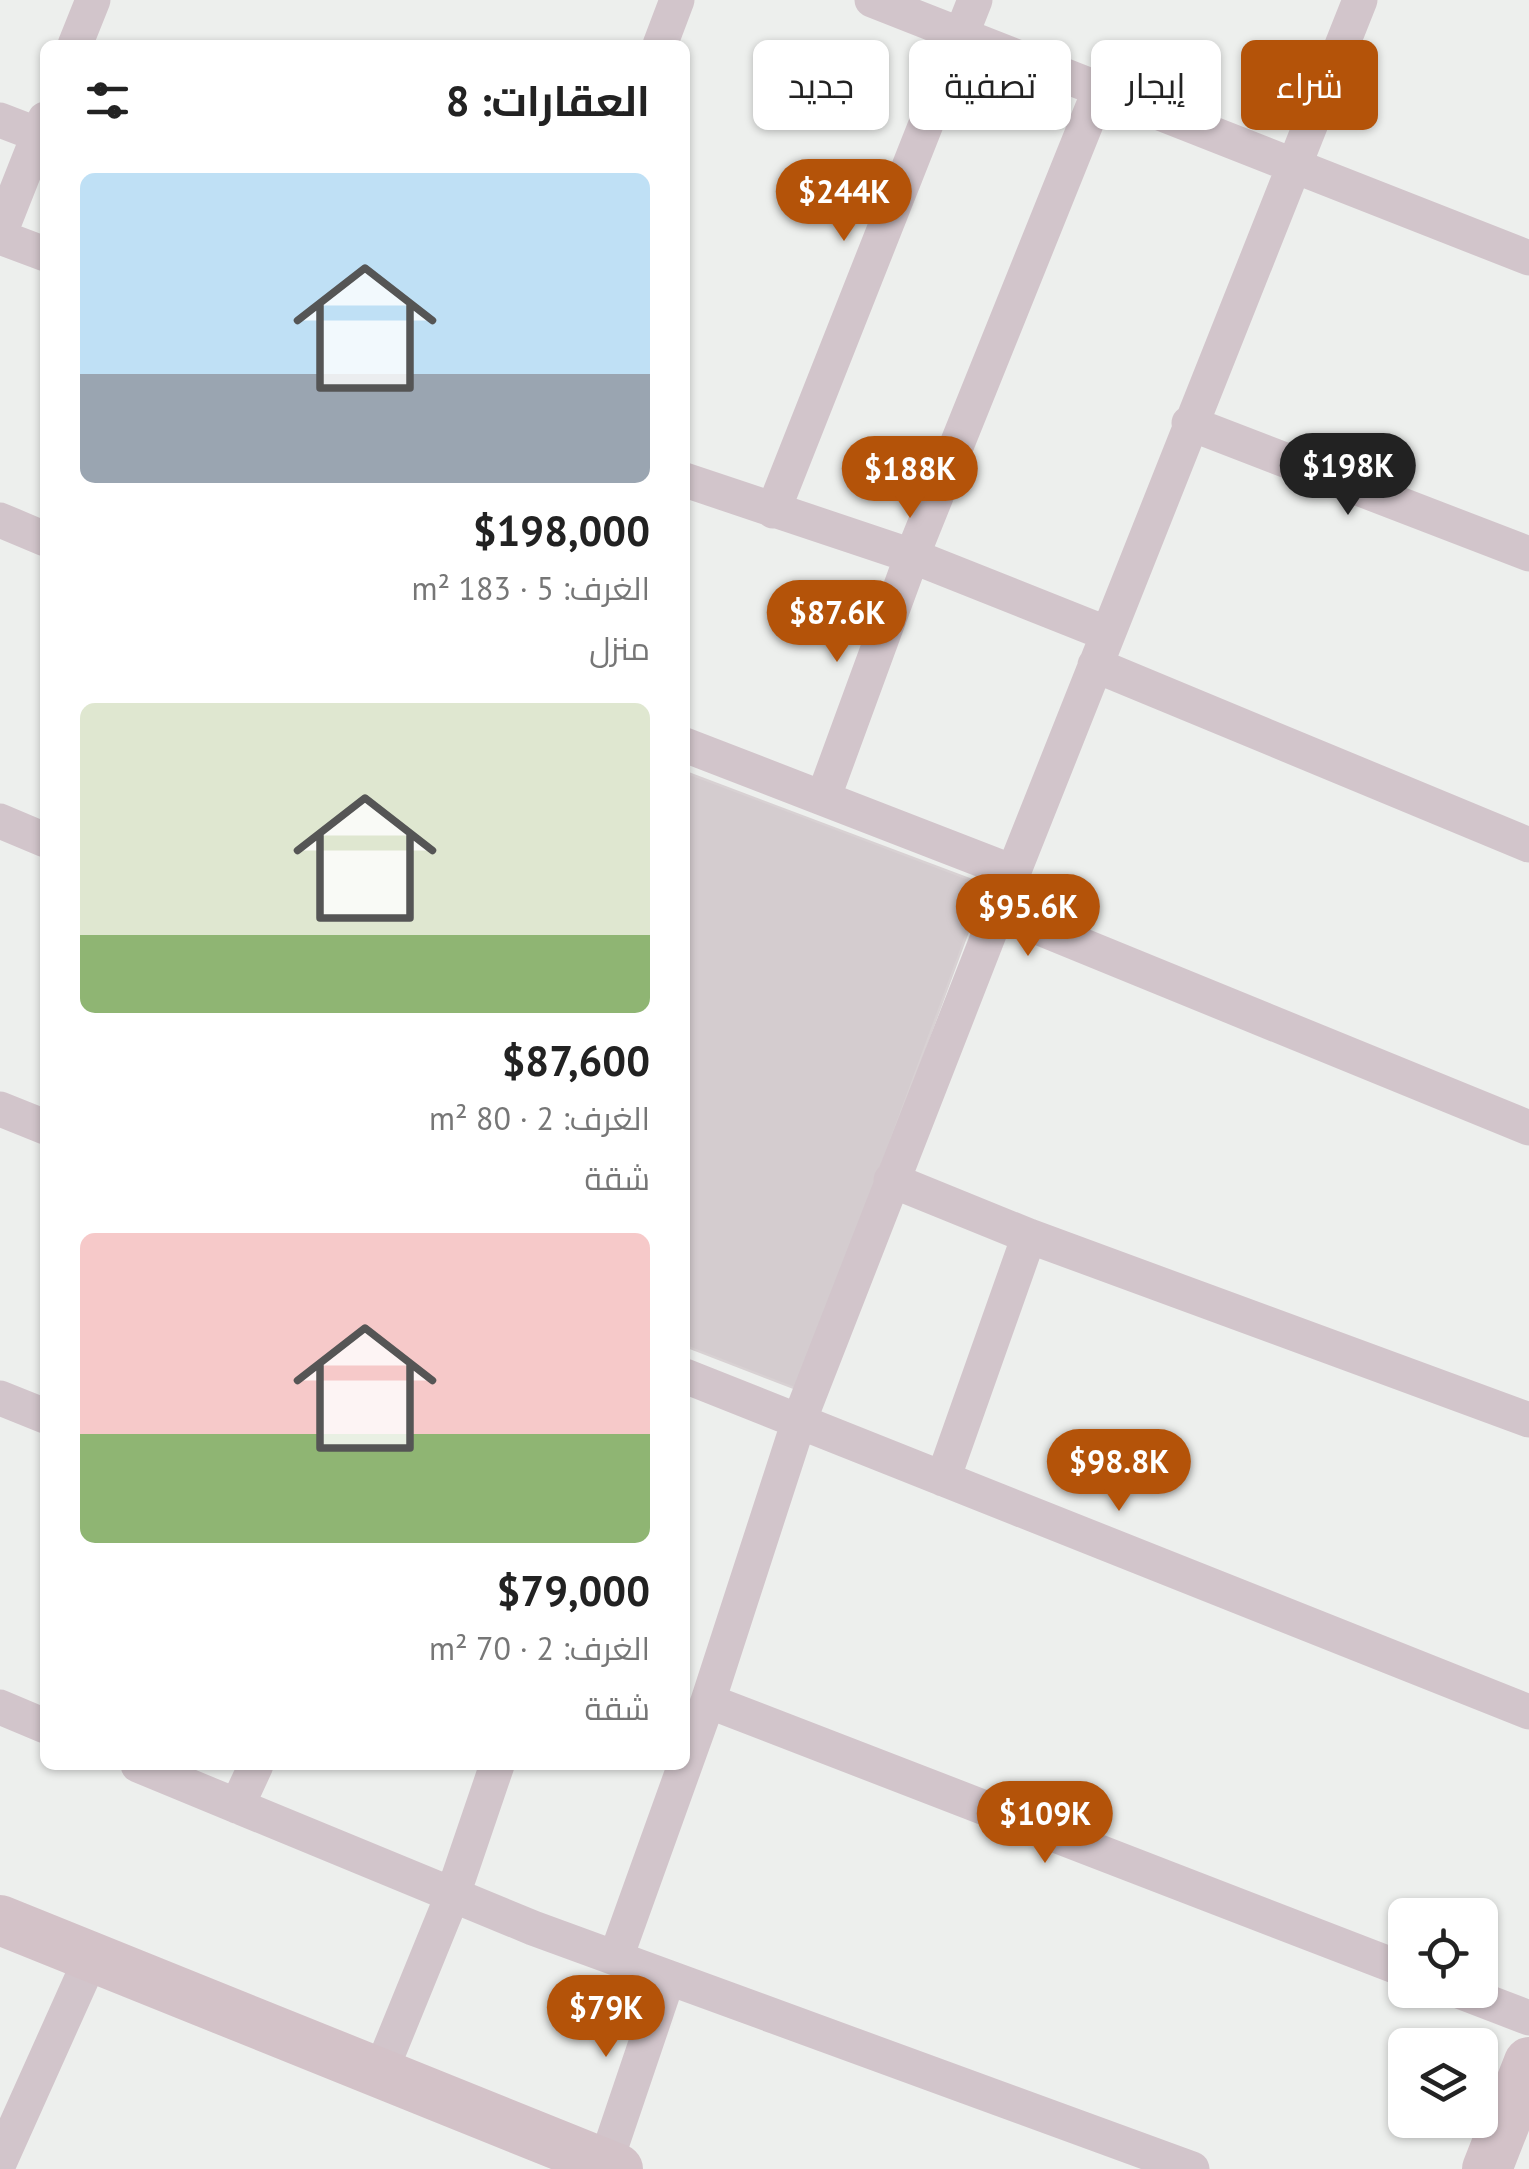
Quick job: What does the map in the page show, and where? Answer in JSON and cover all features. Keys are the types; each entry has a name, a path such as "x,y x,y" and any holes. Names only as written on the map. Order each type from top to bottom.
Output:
{"street":[{"path":"77,40 93,0"},
{"path":"662,40 677,0"},
{"path":"872,0 1091,86"},
{"path":"773,510 976,0"},
{"path":"690,1751 799,1421 891,1180 1360,0"},
{"path":"824,796 912,556 1091,112"},
{"path":"0,120 40,127"},
{"path":"1204,130 1529,258"},
{"path":"40,132 0,235 40,252"},
{"path":"1189,424 1529,554"},
{"path":"690,482 912,556 1101,649 1529,846"},
{"path":"0,520 40,538"},
{"path":"690,748 1014,872"},
{"path":"0,820 40,838"},
{"path":"998,911 1529,1128"},
{"path":"0,1109 40,1125"},
{"path":"891,1180 1029,1236 1529,1420"},
{"path":"943,1479 1029,1236"},
{"path":"690,1378 1529,1712"},
{"path":"0,1398 40,1414"},
{"path":"708,1701 1388,1963"},
{"path":"0,1707 40,1724"},
{"path":"150,1770 668,1978 1192,2169"},
{"path":"237,1806 254,1770"},
{"path":"380,2072 453,1894 495,1770"},
{"path":"616,1957 683,1770"},
{"path":"0,1920 612,2166 668,1978"},
{"path":"0,2161 92,1956"},
{"path":"1498,2006 1529,2018"},
{"path":"1487,2169 1526,2079"}],"building":[{"path":"690,774 985,885 799,1390 690,1348"}]}
